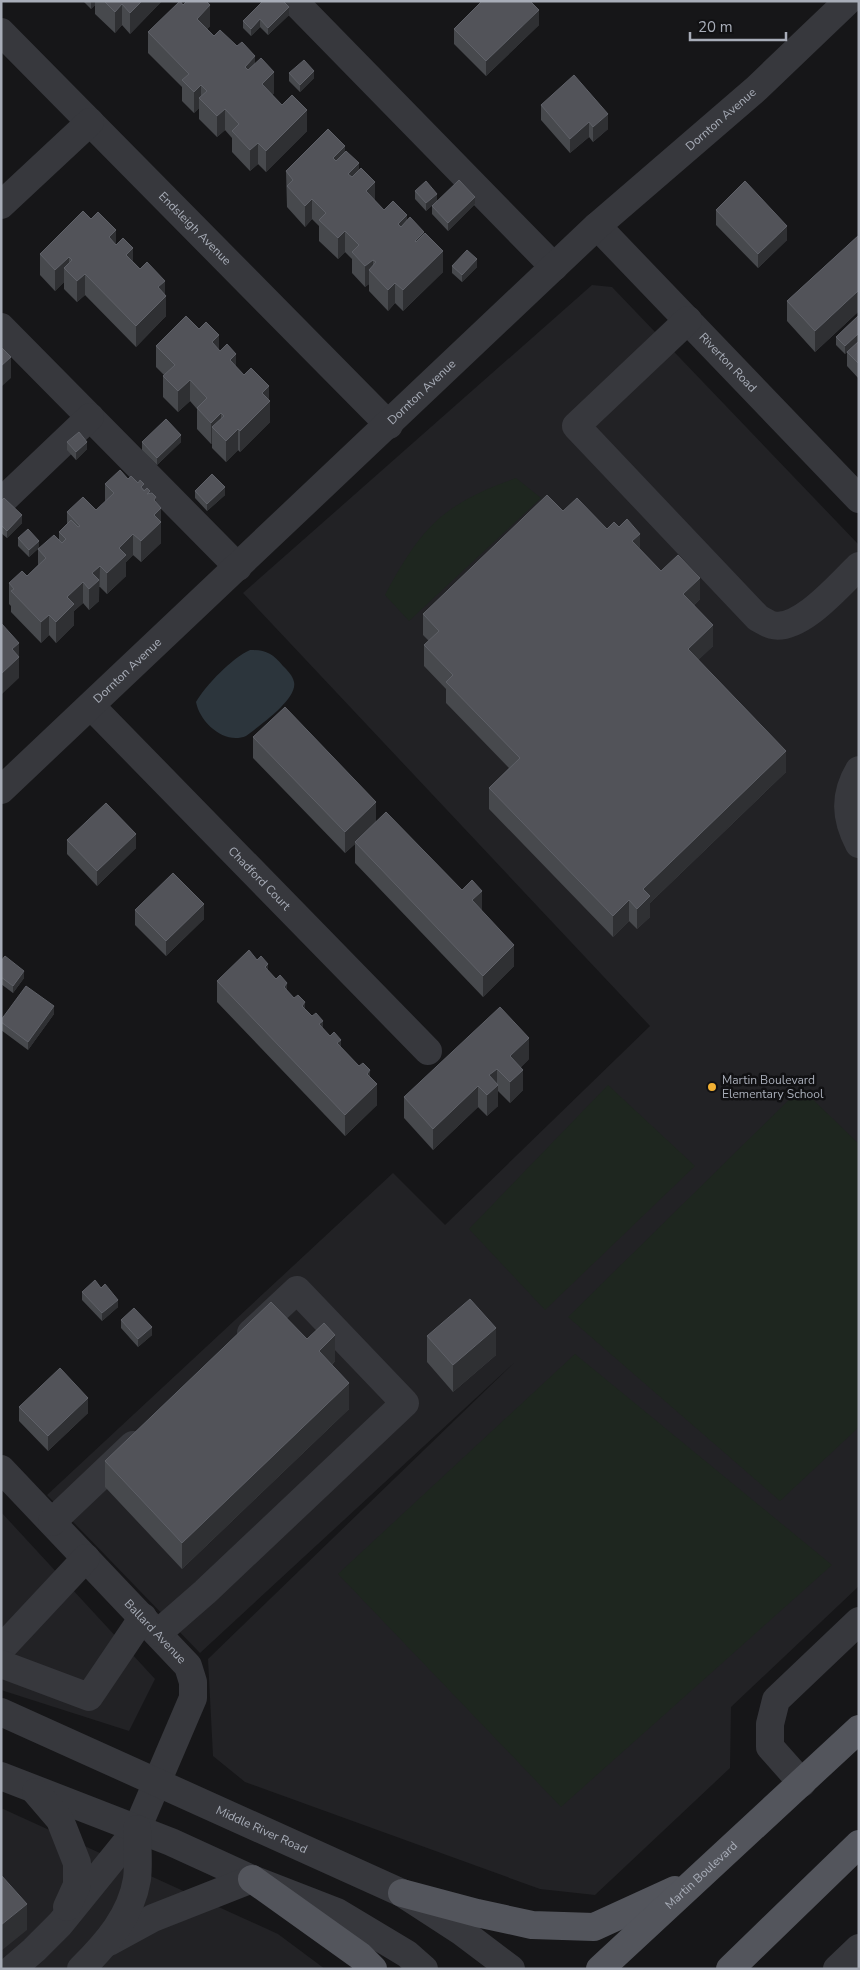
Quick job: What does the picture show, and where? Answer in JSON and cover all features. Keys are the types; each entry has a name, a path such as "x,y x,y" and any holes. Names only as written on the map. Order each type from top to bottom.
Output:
{"main road":[{"name":"Martin Boulevard","path":"600,1969 859,1729"},
{"path":"730,1969 749,1958 859,1844"},
{"path":"252,1879 360,1956 373,1969"},
{"path":"402,1893 477,1914 532,1925 594,1927 699,1879"}],"street":[{"path":"294,1 554,267"},
{"name":"Dornton Avenue","path":"1,790 389,425 597,226 757,88 848,1"},
{"name":"Endsleigh Avenue","path":"1,32 389,425"},
{"path":"1,205 90,122"},
{"name":"Riverton Road","path":"597,226 859,499"},
{"path":"688,320 576,426 758,618 773,626 793,623 807,615 859,566"},
{"path":"1,327 238,567"},
{"path":"1,502 90,417"},
{"name":"Chadford Court","path":"91,706 428,1051"},
{"path":"859,770 850,784 846,807 851,829 859,844"},
{"path":"1,1664 89,1697 151,1625 205,1592 405,1403 296,1290 232,1351"},
{"path":"52,1522 154,1425"},
{"name":"Ballard Avenue","path":"6,1483 52,1522 188,1666 193,1682 192,1698 137,1829"},
{"path":"1,1649 86,1558"},
{"path":"802,1783 770,1747 770,1724 776,1700 859,1621"},
{"name":"Middle River Road","path":"1,1712 402,1893 462,1932 511,1969"},
{"path":"1,1776 137,1829 252,1879 337,1912 407,1954 424,1969"},
{"path":"33,1789 60,1820 77,1863 77,1885 60,1924"},
{"path":"12,1969 60,1924 137,1829"},
{"path":"81,1969 108,1942 125,1917 137,1879 137,1829"},
{"path":"108,1942 161,1915 252,1879"},
{"path":"837,1969 859,1948"}],"shaded area":[{"name":"Martin Boulevard Elementary School","path":"592,285 612,287 859,545 859,1586 731,1707 730,1768 595,1895 540,1889 245,1782 213,1756 208,1659 515,1362 200,1653 47,1495 393,1173 445,1225 650,1026 243,593"},
{"path":"516,478 541,498 409,621 385,595 410,552 436,521 452,509 469,498"},
{"path":"250,650 265,652 275,658 288,671 294,682 294,689 276,712 246,736 238,738 222,735 208,724 198,710 196,702 220,673 235,659"},
{"path":"608,1085 695,1166 545,1310 469,1229"},
{"path":"801,1088 859,1144 859,1427 780,1501 568,1317"},
{"path":"575,1354 832,1565 561,1807 338,1574"},
{"path":"1,1512 155,1679 129,1731 1,1690"},
{"path":"1,1808 278,1934 325,1969 1,1969"}],"building":[{"path":"104,1 142,1 130,13 122,4 115,12"},
{"path":"180,1 183,5 187,1 206,1 210,5 197,19 214,36 220,30 237,46 242,42 255,56 245,67 248,70 261,58 274,72 262,84 282,105 292,95 307,110 266,151 258,143 250,150 232,131 239,124 225,109 217,116 199,98 207,91 201,85 194,92 182,80 189,74 148,32"},
{"path":"263,1 283,1 289,7 268,28 260,19 251,29 243,21"},
{"path":"482,1 530,1 539,10 486,61 454,29"},
{"path":"304,60 314,71 300,85 289,73"},
{"path":"574,75 608,114 593,127 589,122 570,139 541,105"},
{"path":"328,129 345,146 333,158 336,161 346,151 359,163 348,174 352,177 361,168 375,182 366,191 384,210 393,201 407,215 398,224 401,227 410,217 424,232 416,242 425,233 443,251 403,290 395,283 388,290 369,270 376,262 373,260 365,266 352,252 359,245 345,231 338,238 319,220 326,213 312,199 305,206 287,186 293,180 286,171"},
{"path":"459,180 475,197 448,223 432,206"},
{"path":"426,181 437,194 426,203 415,191"},
{"path":"745,181 787,226 758,254 716,210"},
{"path":"83,211 91,219 98,212 116,230 109,237 116,245 123,238 133,248 126,255 140,269 147,262 165,281 158,287 166,296 136,326 85,274 77,281 64,268 72,260 69,257 55,270 40,254"},
{"path":"859,235 859,290 815,331 787,301"},
{"path":"467,250 477,259 462,275 452,266"},
{"path":"859,315 859,333 845,346 836,337"},
{"path":"186,316 199,329 206,322 219,335 212,342 220,351 227,344 236,354 230,360 244,375 251,368 269,386 262,393 270,401 240,431 238,429 226,441 212,427 224,416 221,413 211,423 197,408 207,398 190,380 178,391 163,376 175,365 156,346"},
{"path":"859,341 859,364 847,352"},
{"path":"1,347 11,357 1,366"},
{"path":"166,419 181,435 157,458 142,442"},
{"path":"79,432 87,442 76,452 67,442"},
{"path":"120,470 128,479 131,476 138,483 140,480 144,484 141,487 144,491 147,488 150,491 147,494 152,493 156,497 154,500 161,508 154,515 161,522 141,541 133,534 119,548 126,555 107,573 100,566 92,573 99,580 89,589 83,582 67,597 74,604 56,622 49,615 41,622 11,591 14,589 9,583 22,571 27,576 46,558 38,549 54,535 62,543 66,539 59,532 71,520 78,527 80,526 67,512 83,497 96,510 114,493 105,484"},
{"path":"212,474 225,487 207,504 195,491"},
{"path":"547,495 563,511 577,498 607,529 614,522 619,527 627,519 640,534 632,541 661,571 678,555 700,578 683,594 713,625 688,649 786,751 643,889 650,896 637,909 629,900 613,916 489,788 520,758 446,682 453,675 424,645 439,631 423,614"},
{"path":"4,498 22,515 7,531 1,525 1,501"},
{"path":"28,529 39,541 29,550 18,538"},
{"path":"1,623 19,643 12,649 19,657 1,674"},
{"path":"285,707 376,802 345,832 253,737"},
{"path":"106,803 136,834 97,871 67,840"},
{"path":"386,812 462,890 472,880 482,891 472,900 514,945 483,976 355,842"},
{"path":"173,873 204,904 166,941 135,910"},
{"path":"249,950 257,960 261,956 268,964 265,967 276,979 280,975 287,983 284,987 294,998 298,995 305,1002 302,1006 312,1016 316,1013 323,1021 319,1024 330,1036 334,1032 341,1040 337,1043 359,1066 363,1063 370,1070 367,1074 377,1084 345,1115 217,981"},
{"path":"5,956 24,971 13,986 1,977 1,961"},
{"path":"26,986 54,1006 28,1042 1,1022"},
{"path":"500,1007 529,1038 510,1056 523,1070 510,1082 497,1069 489,1075 498,1085 487,1095 478,1086 433,1129 404,1097"},
{"path":"95,1280 101,1288 105,1284 118,1300 102,1313 82,1292"},
{"path":"470,1299 496,1328 453,1365 427,1336"},
{"path":"271,1302 307,1339 324,1323 335,1335 319,1351 349,1383 182,1543 105,1461"},
{"path":"134,1308 152,1327 138,1339 121,1320"},
{"path":"60,1368 88,1398 48,1436 19,1407"},
{"path":"1,1875 27,1904 1,1925"}],"place":[{"name":"Martin Boulevard Elementary School","path":"712,1087"}]}
